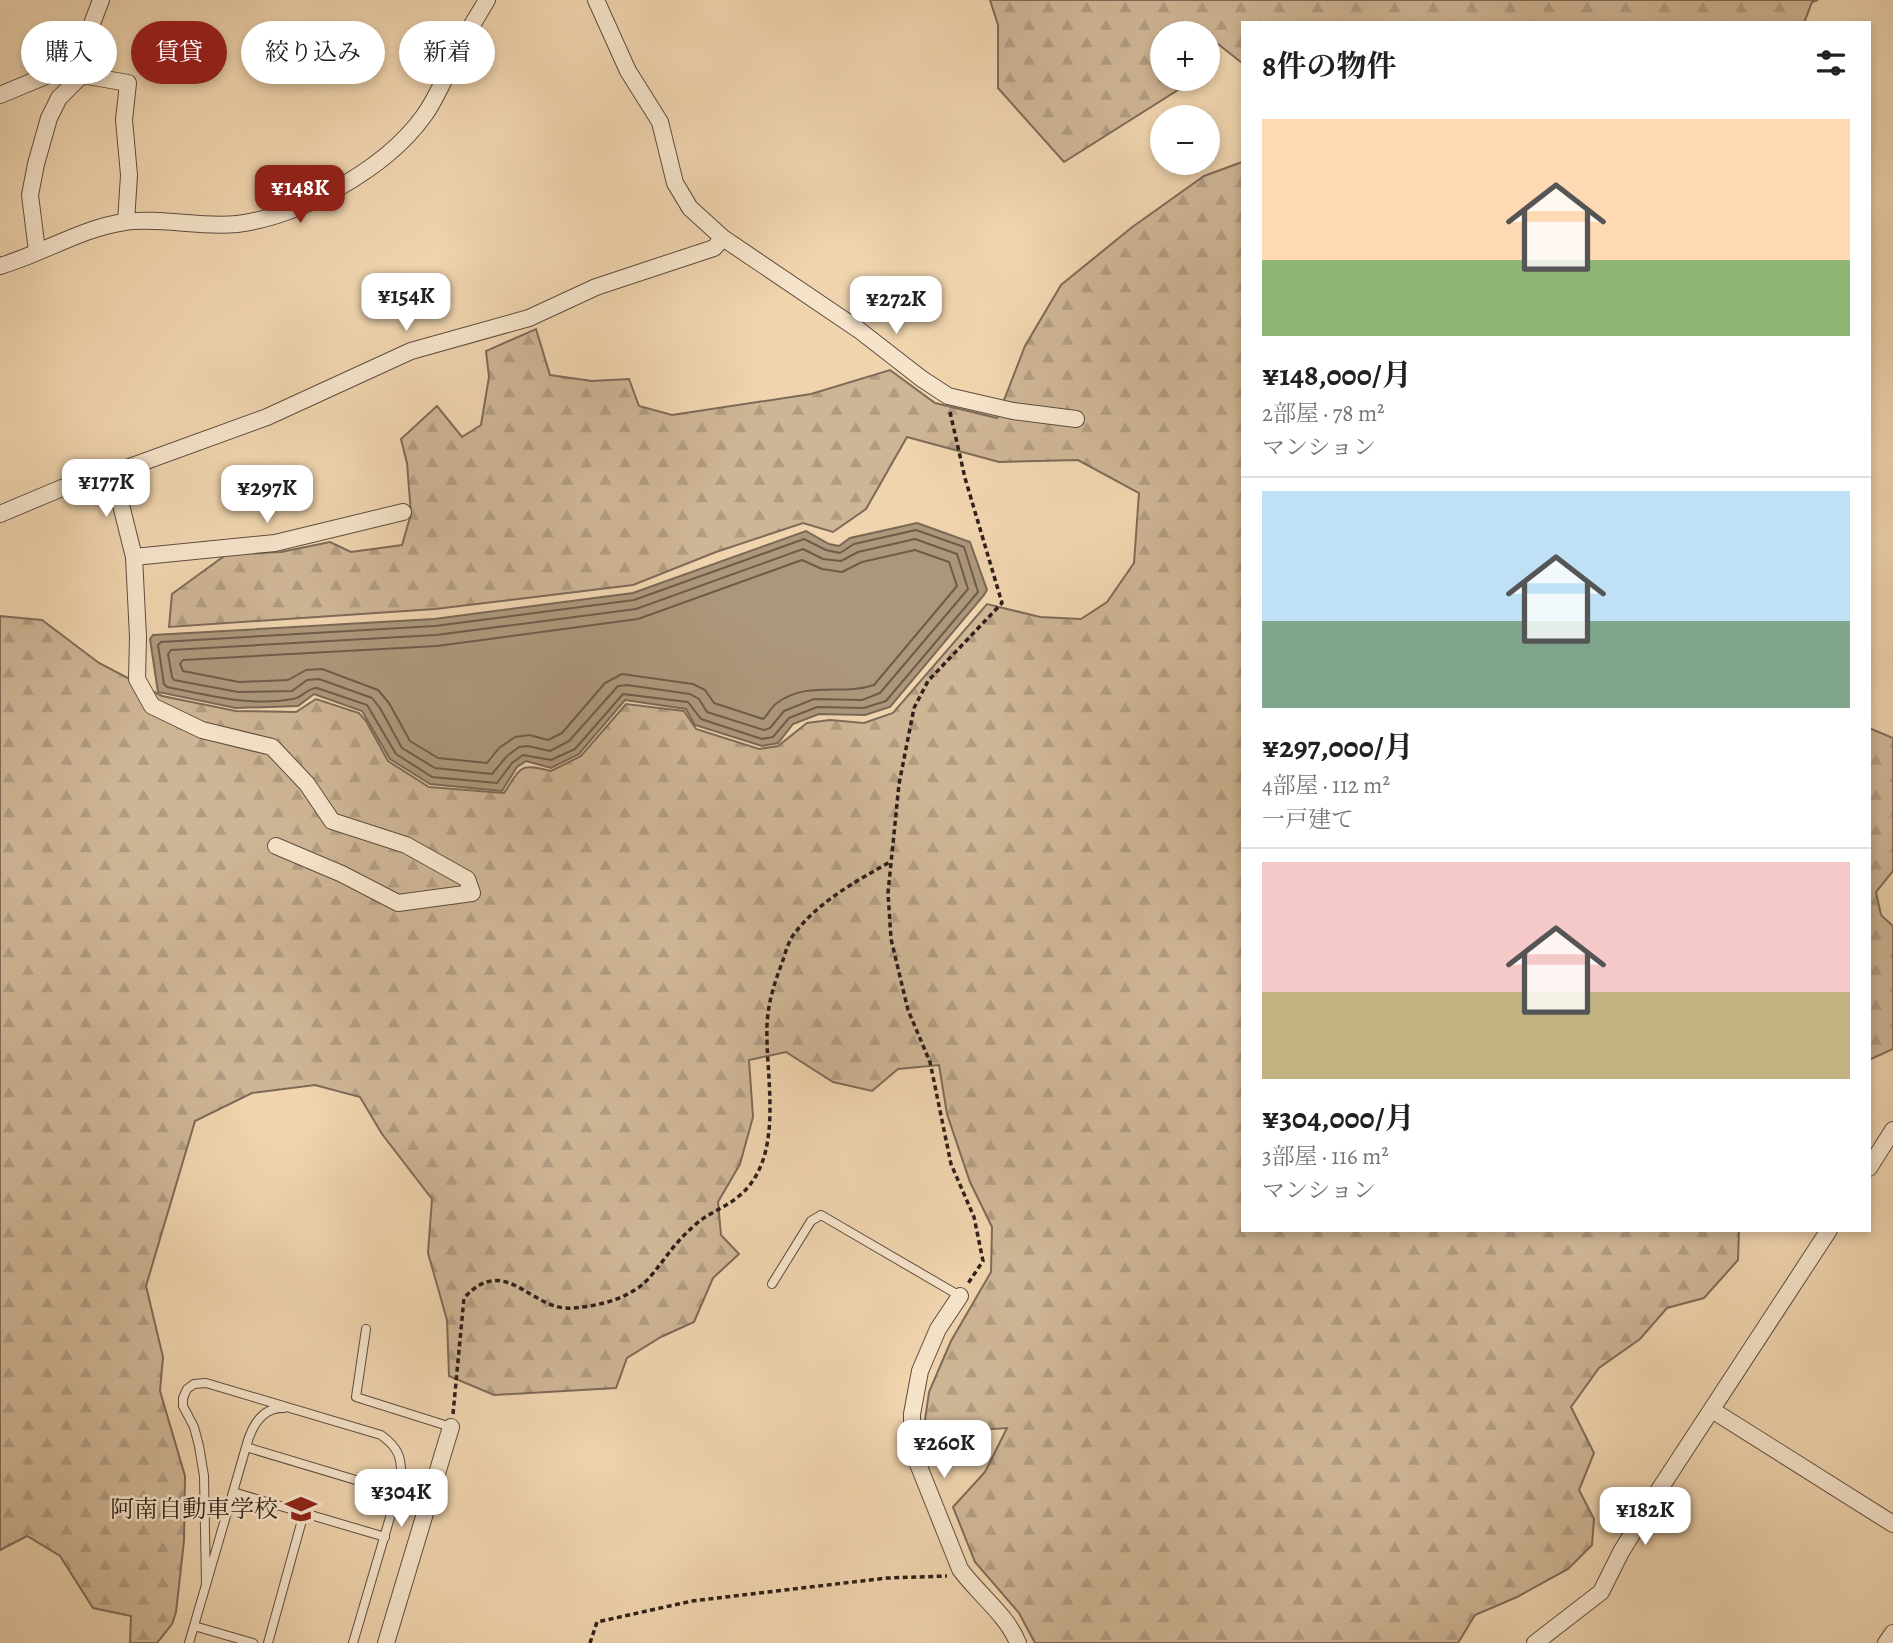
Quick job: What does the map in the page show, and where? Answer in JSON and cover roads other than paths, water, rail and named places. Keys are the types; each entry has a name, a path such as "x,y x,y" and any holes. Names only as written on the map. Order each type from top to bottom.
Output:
{"street":[{"path":"94,21 101,0"},
{"path":"0,266 22,260 37,251 98,228 126,222 214,226 264,219 308,202 350,181 380,161 424,116 487,0"},
{"path":"596,0 628,71 660,122 675,183 690,208 723,238 859,330 948,396 1013,411 1076,419"},
{"path":"117,80 128,83 124,120 129,175 126,222"},
{"path":"0,95 33,84"},
{"path":"37,251 30,195 49,118 69,84"},
{"path":"0,514 62,488 113,473 267,417 411,351 529,318 596,287 714,248 723,238"},
{"path":"113,473 134,557 137,679 152,706 202,730 272,747 307,784 331,821 407,845 467,879 471,893 398,903 342,874 276,846"},
{"path":"134,557 275,543 403,512"},
{"path":"1871,1165 1893,1130"},
{"path":"1535,1643 1601,1592 1627,1542 1828,1232"},
{"path":"960,1296 938,1329 920,1371 912,1414 912,1450 960,1569 997,1612 1018,1643"},
{"path":"1712,1410 1893,1524"},
{"path":"386,1643 451,1427"},
{"path":"1886,1643 1893,1633"}],"lane":[{"path":"772,1284 811,1221 821,1215 960,1296"},
{"path":"366,1329 355,1397 451,1427"},
{"path":"206,1584 204,1476 194,1427 183,1406 187,1389 194,1384 206,1383 381,1435 399,1451 402,1462 399,1493 353,1643"},
{"path":"189,1643 250,1433 267,1412 276,1408 289,1408"},
{"path":"246,1447 399,1493"},
{"path":"233,1492 385,1537"},
{"path":"268,1643 304,1513"},
{"path":"194,1626 253,1643"}],"water":[{"path":"917,523 970,542 987,590 984,595 890,707 865,715 819,714 793,724 778,743 762,746 695,725 686,709 625,700 579,754 551,768 526,761 517,767 502,791 430,784 390,759 362,711 314,694 298,706 236,708 158,692 150,639 153,635 434,619 633,593 806,531 829,544 839,546 850,538"}],"place":[{"name":"阿南自動車学校","path":"301,1509"}]}
